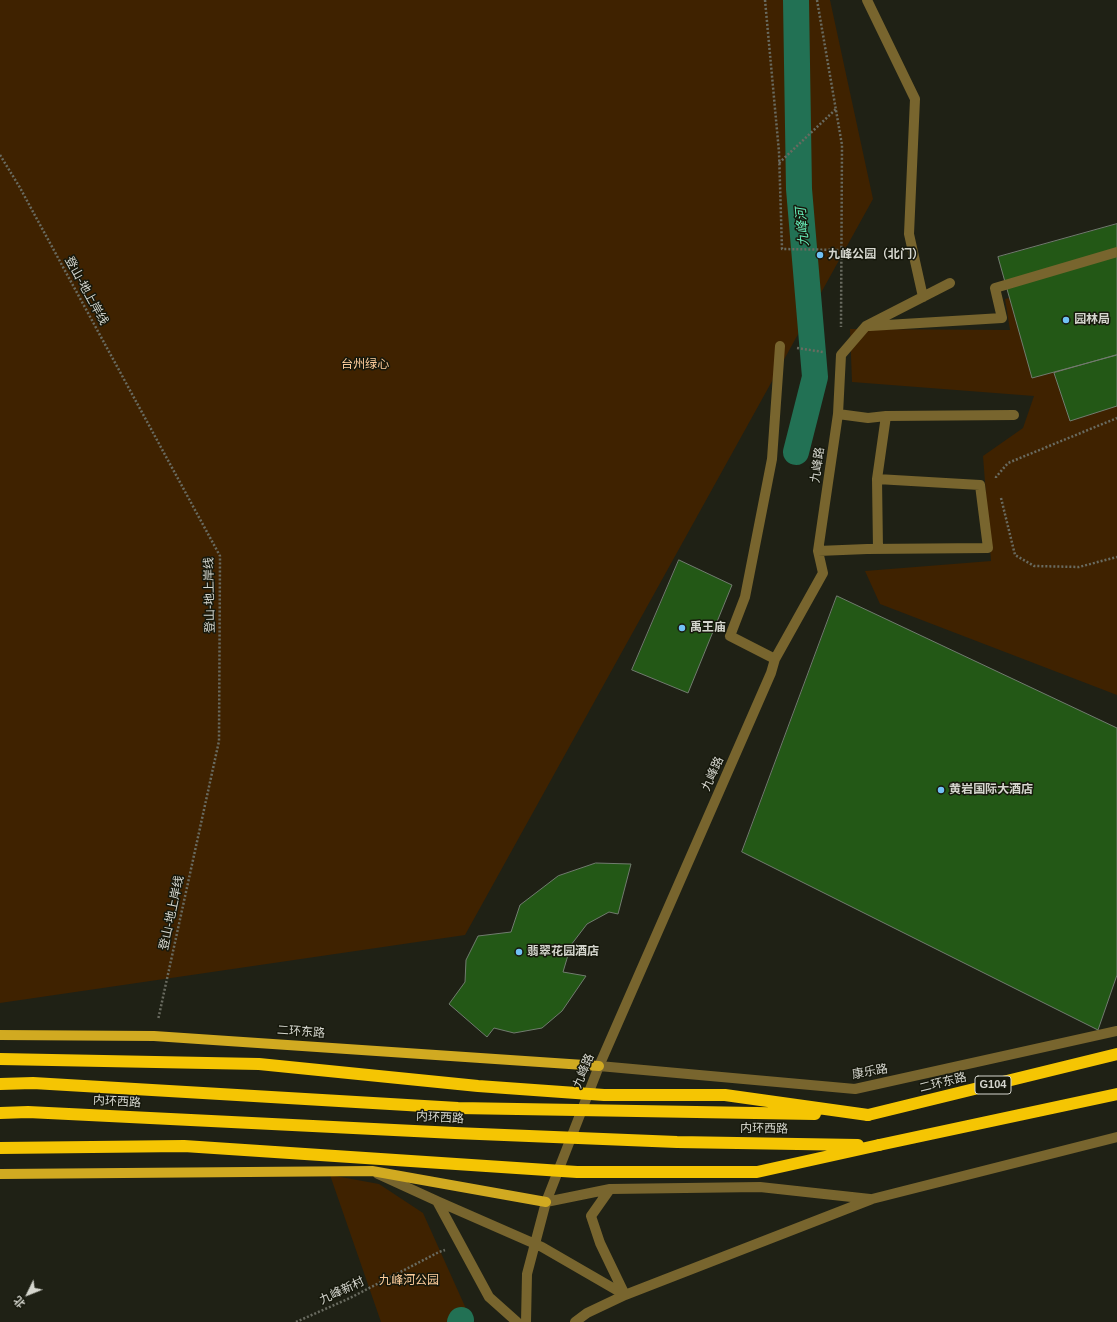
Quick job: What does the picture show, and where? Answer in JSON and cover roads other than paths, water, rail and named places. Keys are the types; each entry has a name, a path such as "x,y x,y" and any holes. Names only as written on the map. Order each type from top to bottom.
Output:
{"highway":[{"name":"二环东路","path":"868,1115 1117,1054"},
{"path":"0,1059 259,1064 478,1086 596,1094 725,1095 868,1115"},
{"name":"内环西路","path":"0,1084 33,1083 458,1108 868,1115"},
{"path":"0,1148 184,1146 577,1172 757,1172 1117,1094"},
{"name":"内环西路","path":"0,1113 36,1112 455,1133 677,1142 879,1145"}],"main road":[{"name":"二环东路","path":"0,1035 154,1036 600,1066"},
{"path":"0,1174 372,1171 546,1202"}],"street":[{"path":"867,0 915,99 909,234 923,297"},
{"path":"866,326 1002,318 995,288 1117,252"},
{"path":"866,326 950,283"},
{"name":"九峰路","path":"526,1322 527,1274 546,1202 600,1066 771,673 775,659 823,573 818,551 838,414 841,354 866,326"},
{"path":"775,659 730,636 745,597 772,459 780,346"},
{"path":"838,414 868,418 886,416 1014,414"},
{"path":"878,549 877,479 886,416"},
{"path":"818,551 988,548 980,485 877,479"},
{"name":"康乐路","path":"600,1066 855,1089 1117,1031"},
{"path":"575,1322 587,1313 625,1296 872,1199 1117,1137"},
{"path":"372,1171 535,1244 625,1296"},
{"path":"546,1202 610,1189 760,1187 872,1199"},
{"path":"610,1189 591,1216 600,1243 625,1296"},
{"path":"437,1201 488,1297 517,1322"}],"waterway":[{"name":"九峰河","path":"796,0 799,189 815,377 796,452"}],"place":[{"name":"九峰公园（北门）","path":"820,255"},
{"name":"园林局","path":"1066,320"},
{"name":"禹王庙","path":"682,628"},
{"name":"黄岩国际大酒店","path":"941,790"},
{"name":"翡翠花园酒店","path":"519,952"}],"park label":[{"name":"台州绿心","path":"365,365"},
{"name":"九峰河公园","path":"409,1281"}]}
